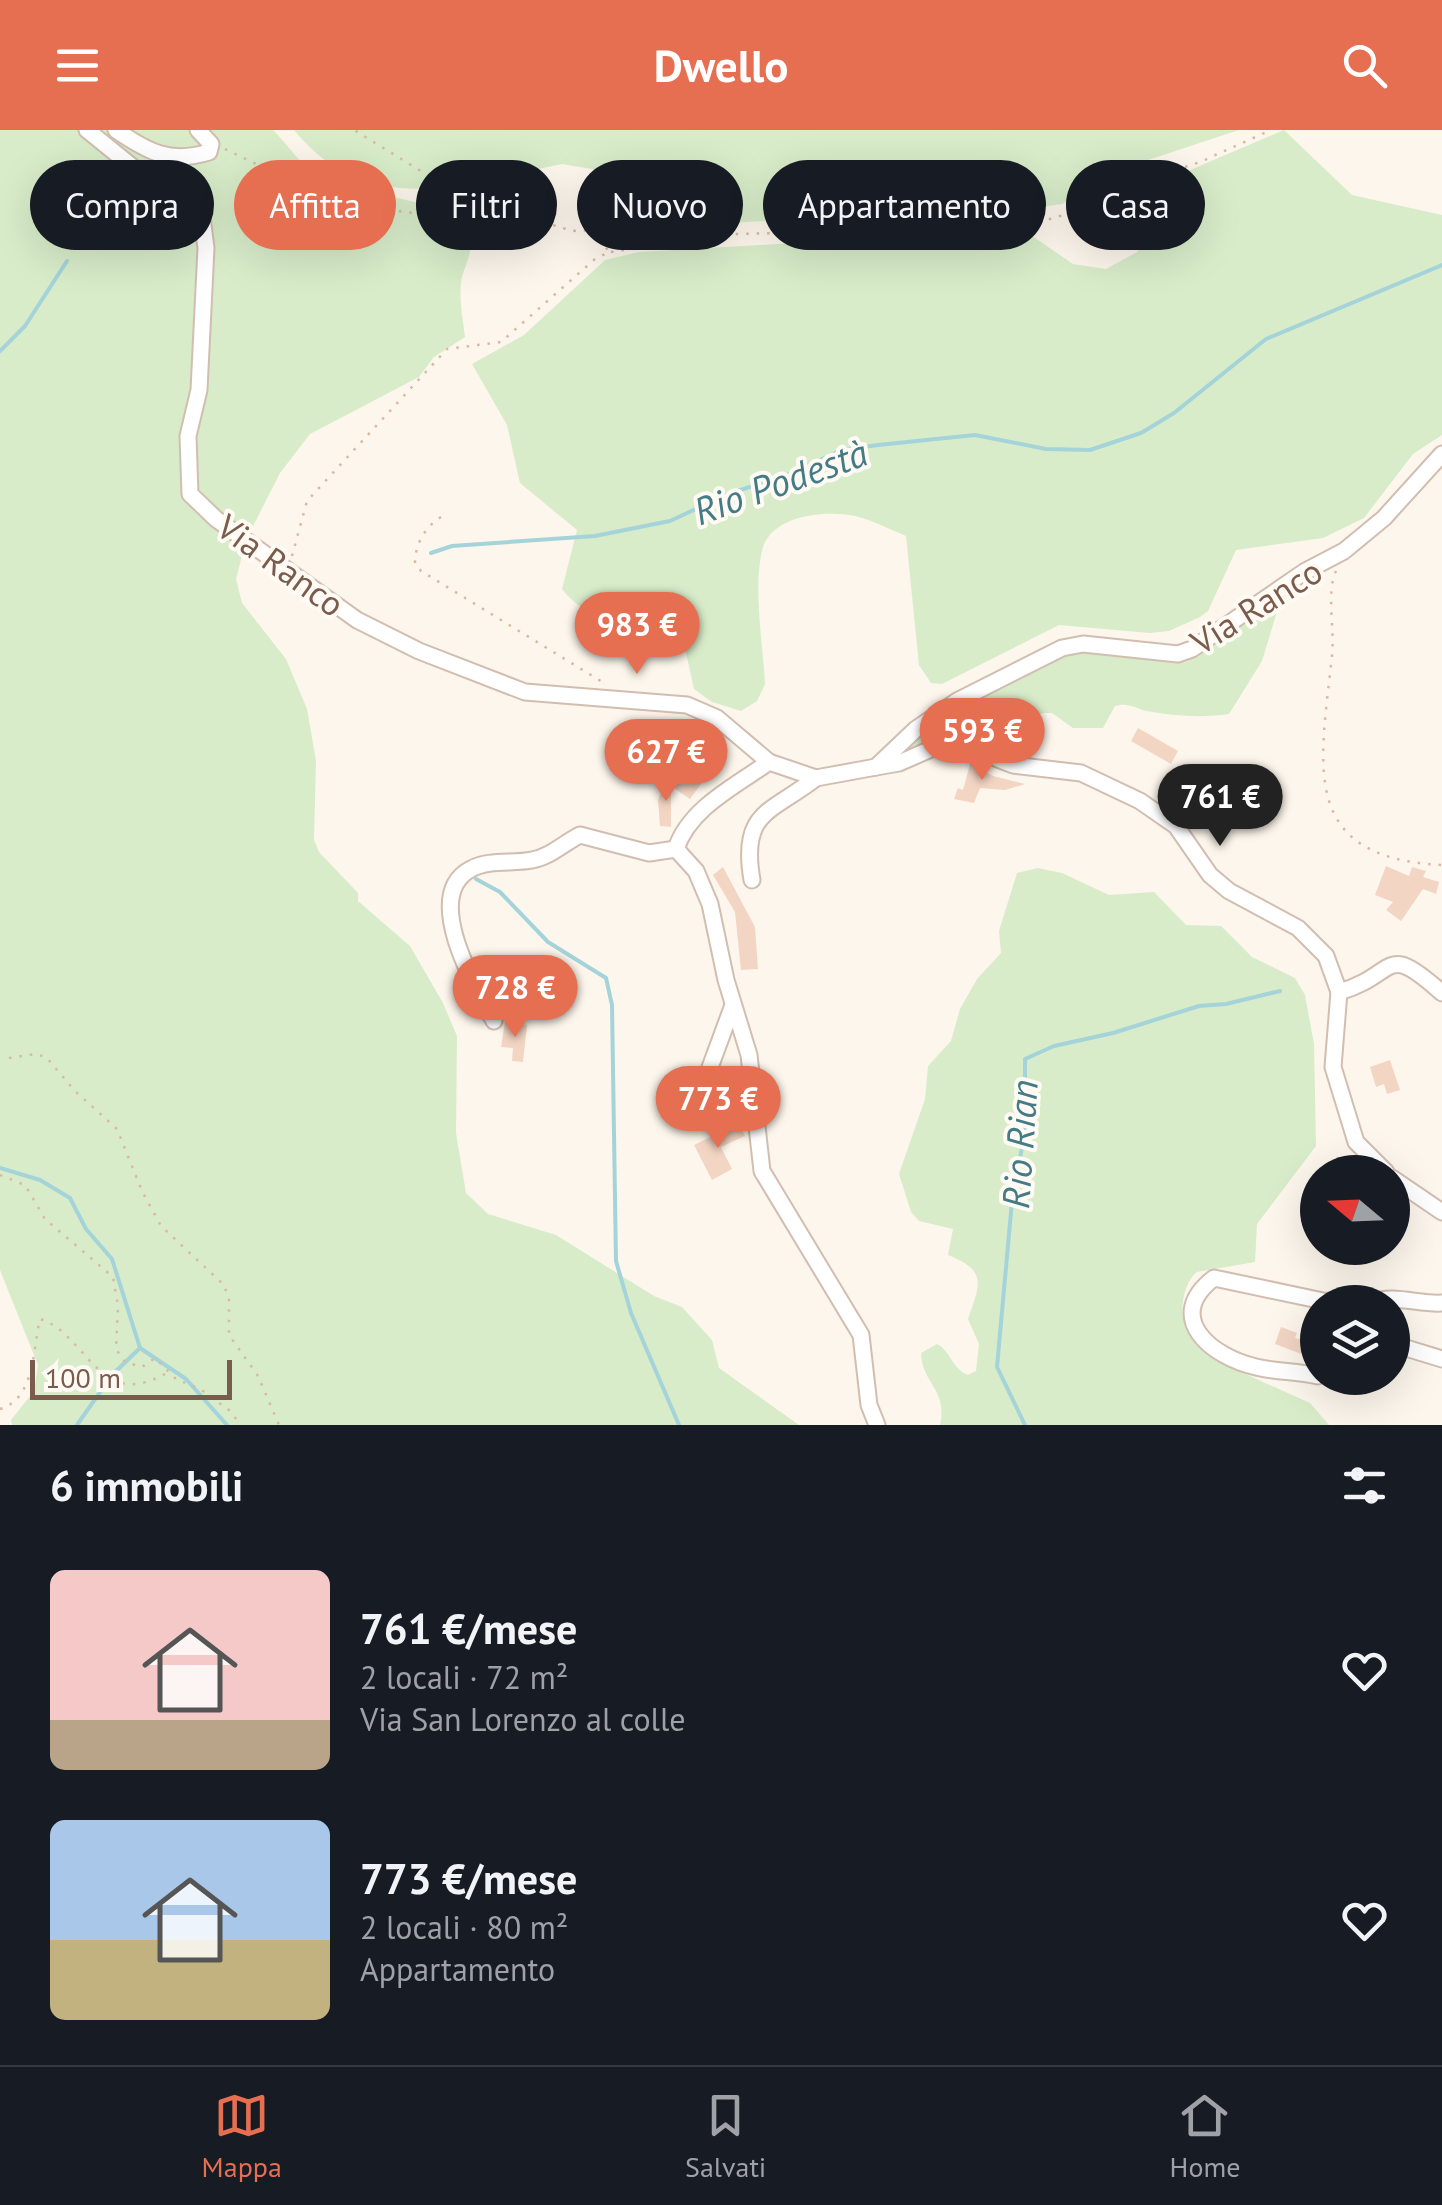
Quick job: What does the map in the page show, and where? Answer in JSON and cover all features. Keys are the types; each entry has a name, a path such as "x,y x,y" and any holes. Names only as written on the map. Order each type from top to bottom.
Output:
{"street":[{"name":"Via Ranco","path":"86,130 150,181 192,204 202,217 206,248 198,390 188,436 190,494 216,519 357,620 496,683 526,692 687,705 718,718 769,762 816,778 876,767 916,728 957,701 1062,648 1083,644 1178,654 1192,649 1223,624 1236,620 1304,572 1344,552 1384,518 1442,454"},
{"path":"116,130 166,157 184,159 209,152 210,144 198,130"},
{"path":"876,767 899,764 940,746 959,744 1013,764 1081,773 1140,801 1176,826 1210,875 1229,892 1298,928 1326,956 1339,992 1333,1067 1356,1142 1369,1155"},
{"path":"676,849 684,834 718,797 769,762"},
{"path":"752,880 748,847 761,814 816,778"},
{"path":"494,1021 464,962 455,933 450,896 456,880 484,864 538,860 580,835 649,854 676,849"},
{"path":"676,849 696,871 710,904 749,1055 762,1171 861,1334 870,1405 877,1425"},
{"path":"1339,992 1356,987 1397,963 1410,965 1442,993"},
{"path":"697,1120 698,1100 733,1005"},
{"path":"1410,1190 1442,1212"},
{"path":"1300,1296 1214,1278 1200,1288 1191,1317 1194,1328 1220,1353 1256,1367 1300,1374"},
{"path":"1410,1304 1442,1303"},
{"path":"1410,1349 1442,1359"}],"path":[{"path":"354,130 416,169"},
{"path":"283,565 291,559 307,501 405,398 425,369 447,348 501,342 595,259 609,252 734,234 900,230 952,235 995,225 1043,221 1091,207 1116,190 1186,167 1271,130"},
{"path":"209,152 222,148 327,198 332,194 372,208 416,213"},
{"path":"557,226 594,230 609,252"},
{"path":"441,518 429,525 415,549 415,563 421,571 598,677 616,701"},
{"path":"1344,552 1330,590 1334,624 1322,761 1326,790 1345,832 1354,842 1425,864 1442,864"},
{"path":"9,1058 40,1054 46,1057 75,1091 117,1128 162,1226 224,1285 229,1300 229,1335 258,1376 279,1425"},
{"path":"0,1175 25,1185 45,1219 113,1277 118,1306 116,1349 125,1362 142,1367 155,1358 170,1373 212,1398 241,1425"},
{"path":"0,1408 13,1405 21,1394 40,1320 62,1330 109,1378 142,1383 170,1373"}],"green space":[{"path":"0,130 273,130 300,160 234,160 234,250 396,250 396,198 416,203 416,250 470,250 461,290 465,337 434,357 419,377 310,434 280,473 246,540 236,579 242,603 286,659 307,709 316,761 314,840 319,852 358,893 358,901 410,946 443,1003 457,1036 456,1133 466,1193 488,1214 556,1235 654,1296 682,1307 712,1340 719,1368 799,1425 12,1425 11,1420 34,1391 38,1365 0,1270"},
{"path":"294,130 1239,130 1148,160 1066,160 1066,202 1046,206 1046,160 763,160 763,221 743,222 743,160 577,160 577,166 557,165 557,160 416,160 416,189 396,187 396,160 323,159"},
{"path":"1284,130 1352,195 1442,215 1442,435 1413,454 1364,518 1323,538 1236,550 1208,611 1169,631 1150,633 1059,625 942,684 931,683 919,665 906,536 855,516 800,518 776,530 762,551 758,599 765,684 757,701 741,711 712,702 694,689 684,644 601,619 562,589 577,530 520,483 507,425 472,364 524,335 605,260 639,252 743,250 743,246 763,245 763,250 1046,250 1046,246 1073,264 1106,269 1138,250 1205,250 1205,164"},
{"path":"1280,602 1262,661 1229,714 1178,715 1120,705 1115,706 1103,728 1073,728 1052,713 1043,713 1028,720 970,727 896,755 933,721 1049,659 1079,650 1177,659"},
{"path":"1038,868 1062,873 1109,895 1154,892 1186,925 1221,926 1252,957 1295,978 1305,995 1314,1044 1316,1146 1309,1155 1300,1155 1300,1167 1257,1224 1255,1262 1197,1272 1186,1289 1183,1311 1185,1325 1230,1367 1310,1403 1329,1425 940,1425 941,1403 922,1364 921,1353 937,1344 963,1372 968,1375 976,1371 979,1344 968,1319 978,1280 970,1267 948,1255 953,1229 919,1221 911,1212 899,1174 925,1099 928,1066 951,1041 960,1009 977,979 1001,953 999,931 1017,873"}],"building":[{"path":"1138,728 1178,751 1171,764 1131,741"},
{"path":"971,761 984,766 982,770 993,776 1025,784 1005,790 980,788 974,803 954,799 958,788 963,790"},
{"path":"691,766 706,777 690,799 674,788"},
{"path":"671,769 671,827 660,826 658,800"},
{"path":"1386,866 1409,876 1412,867 1426,871 1423,877 1439,882 1436,894 1423,889 1401,921 1386,910 1393,902 1375,895"},
{"path":"723,867 755,927 758,969 741,970 735,912 713,875"},
{"path":"505,1022 527,1025 523,1062 512,1061 513,1048 501,1047"},
{"path":"1390,1060 1400,1090 1387,1094 1384,1084 1376,1087 1370,1067"},
{"path":"739,1123 745,1136 721,1147 732,1169 712,1180 694,1145"},
{"path":"1281,1327 1297,1333 1300,1353 1275,1344"}],"waterway":[{"path":"0,351 25,326 67,261"},
{"name":"Rio Podestà","path":"431,553 452,546 595,536 670,521 842,450 975,435 1046,449 1090,450 1141,433 1174,413 1266,339 1442,265"},
{"path":"476,879 500,892 548,942 606,978 612,1005 616,1261 631,1313 679,1425"},
{"name":"Rio Rian","path":"1025,1425 997,1367 1012,1201 1025,1131 1025,1059 1054,1046 1113,1033 1199,1006 1280,991"},
{"path":"0,1168 40,1180 70,1198 86,1229 112,1259 140,1348 186,1379 227,1425"},
{"path":"77,1425 112,1375 140,1348"}]}
